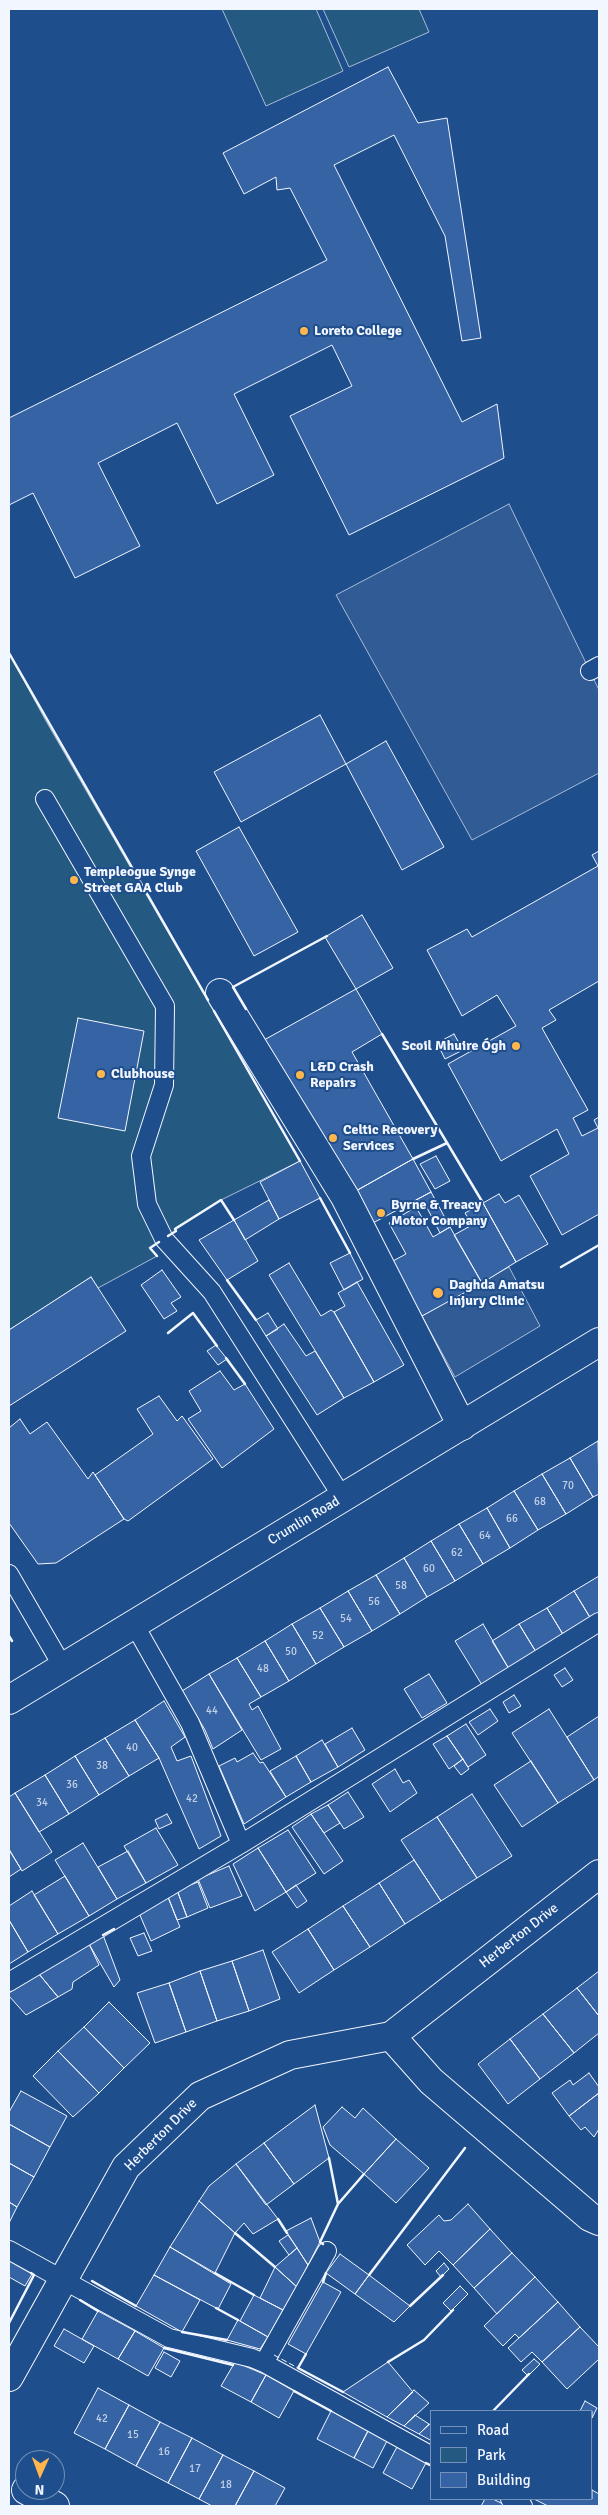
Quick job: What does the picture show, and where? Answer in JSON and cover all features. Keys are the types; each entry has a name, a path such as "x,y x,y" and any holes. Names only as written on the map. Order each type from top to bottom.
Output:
{"street":[{"path":"220,993 344,1197 462,1426"},
{"name":"Crumlin Road","path":"9,1700 62,1666 599,1342"},
{"name":"Herberton Drive","path":"9,2377 126,2167 200,2096 290,2055 391,2036 599,1874"},
{"path":"391,2036 431,2081 590,2217 599,2221"},
{"path":"44,2500 55,2506"}],"lane":[{"path":"45,799 165,1006 164,1085 141,1156 147,1204 164,1239 212,1292 343,1498"},
{"path":"9,1574 62,1666"},
{"path":"9,1982 241,1844 599,1622"},
{"path":"134,1624 190,1723 241,1844"},
{"path":"9,2250 169,2338 252,2358 264,2363 430,2455"},
{"path":"264,2363 327,2251"},
{"path":"512,2500 523,2506"}],"green space":[{"path":"222,9 316,9 343,71 266,106"},
{"path":"323,9 419,9 429,32 349,67"},
{"name":"Templeogue Synge Street GAA Club","path":"9,653 46,721 300,1161 221,1200 175,1228 176,1231 150,1248 157,1256 98,1288 91,1277 9,1330"}],"shaded area":[{"path":"509,504 599,690 599,773 472,840 336,595"},
{"path":"509,1267 540,1326 455,1377 422,1316"}],"building":[{"path":"388,67 418,123 447,118 481,338 462,341 445,236 394,135 334,165 462,422 497,404 504,458 349,535 290,416 352,386 332,345 234,394 274,475 217,504 177,423 98,463 140,546 75,578 33,493 9,505 9,418 327,260 290,188 277,190 276,177 244,194 223,153"},
{"path":"320,715 346,764 241,822 214,772"},
{"path":"386,741 444,847 402,870 346,764"},
{"path":"239,827 298,932 254,956 196,851"},
{"name":"Scoil Mhuire Ógh","path":"599,851 599,981 549,1010 556,1020 542,1028 588,1110 573,1118 582,1136 598,1128 594,1120 599,1117 599,1214 562,1235 530,1176 569,1154 557,1129 501,1161 448,1064 516,1026 497,995 462,1016 427,950 467,929 472,937 598,866 592,855"},
{"path":"362,915 393,968 356,989 325,937"},
{"path":"356,989 382,1034 352,1052 413,1159 354,1192 264,1040"},
{"name":"Clubhouse","path":"78,1018 144,1031 125,1131 58,1118"},
{"path":"454,1034 463,1050 445,1059 437,1043"},
{"path":"436,1156 450,1181 435,1189 420,1164"},
{"path":"413,1159 431,1192 371,1224 354,1192"},
{"path":"300,1161 320,1198 279,1219 260,1182"},
{"path":"431,1192 450,1227 440,1233 425,1204 416,1200"},
{"path":"499,1194 505,1203 519,1195 548,1244 516,1262 483,1203"},
{"path":"269,1200 279,1219 245,1240 234,1220"},
{"path":"483,1203 516,1262 482,1283 454,1235 472,1225 465,1213"},
{"path":"416,1207 433,1237 450,1227 482,1283 422,1316 391,1262 406,1254 389,1223"},
{"path":"234,1220 258,1261 227,1280 199,1240"},
{"path":"350,1253 363,1279 344,1290 330,1263"},
{"path":"289,1263 321,1316 331,1310 334,1312 374,1382 344,1398 269,1275"},
{"path":"162,1270 181,1297 171,1303 177,1311 164,1319 141,1285"},
{"path":"91,1277 126,1331 9,1406 9,1330"},
{"path":"357,1282 404,1365 374,1382 334,1312 345,1306 338,1293"},
{"path":"268,1313 278,1329 266,1336 256,1320"},
{"path":"284,1324 306,1356 315,1351 344,1398 317,1415 266,1336"},
{"path":"216,1345 227,1359 218,1365 207,1351"},
{"path":"220,1371 234,1390 245,1384 274,1429 222,1468 188,1419 201,1411 189,1391"},
{"path":"159,1396 177,1421 182,1416 213,1459 128,1521 124,1519 95,1475 153,1434 137,1409"},
{"path":"20,1419 30,1434 47,1422 88,1479 93,1472 124,1519 56,1563 38,1564 9,1523 9,1428"},
{"path":"598,1441 599,1494 593,1497 570,1458"},
{"path":"570,1458 593,1497 566,1514 542,1474"},
{"path":"542,1474 566,1514 538,1530 514,1491"},
{"path":"514,1491 538,1530 510,1548 487,1508"},
{"path":"487,1508 510,1548 483,1564 459,1524"},
{"path":"459,1524 483,1564 455,1581 431,1541"},
{"path":"431,1541 455,1581 427,1597 404,1558"},
{"path":"404,1558 427,1597 400,1614 376,1575"},
{"path":"376,1575 400,1614 372,1631 348,1591"},
{"path":"599,1576 599,1614 591,1619 574,1591"},
{"path":"348,1591 372,1631 344,1647 320,1608"},
{"path":"574,1591 591,1619 564,1636 547,1608"},
{"path":"320,1608 344,1647 316,1664 292,1624"},
{"path":"547,1608 564,1636 536,1652 519,1624"},
{"path":"292,1624 316,1664 289,1681 265,1641"},
{"path":"483,1624 509,1669 482,1685 455,1641"},
{"path":"519,1624 536,1652 509,1669 492,1641"},
{"path":"265,1641 289,1681 261,1697 237,1658"},
{"path":"237,1658 261,1697 249,1704 252,1710 258,1706 281,1749 261,1760 209,1674"},
{"path":"565,1668 573,1680 562,1687 554,1675"},
{"path":"209,1674 242,1730 213,1749 205,1730 182,1691"},
{"path":"429,1674 447,1703 422,1718 404,1689"},
{"path":"514,1695 521,1706 509,1713 503,1702"},
{"path":"164,1701 185,1737 171,1747 177,1761 191,1756 221,1836 199,1849 159,1758 135,1720"},
{"path":"490,1709 498,1721 478,1735 469,1722"},
{"path":"549,1709 594,1780 558,1803 512,1733"},
{"path":"599,1716 599,1776 594,1780 567,1737"},
{"path":"135,1720 159,1758 129,1776 105,1738"},
{"path":"466,1724 486,1755 468,1767 447,1736"},
{"path":"352,1728 365,1750 338,1767 325,1744"},
{"path":"447,1736 463,1759 449,1769 433,1744"},
{"path":"105,1738 129,1776 99,1795 75,1756"},
{"path":"322,1740 338,1767 311,1782 296,1756"},
{"path":"253,1753 260,1763 263,1762 286,1797 244,1824 219,1766 235,1758 237,1762"},
{"path":"75,1756 99,1795 69,1814 45,1775"},
{"path":"296,1756 311,1782 286,1797 270,1771"},
{"path":"463,1759 469,1769 461,1775 454,1766"},
{"path":"531,1761 558,1803 522,1827 494,1785"},
{"path":"395,1769 403,1783 409,1780 417,1793 390,1812 372,1784"},
{"path":"45,1775 69,1814 39,1832 15,1793"},
{"path":"348,1792 364,1817 344,1829 328,1805"},
{"path":"15,1793 52,1852 22,1871 9,1849 9,1797"},
{"path":"472,1794 512,1856 477,1878 437,1817"},
{"path":"328,1805 340,1823 324,1833 311,1814"},
{"path":"167,1814 172,1823 159,1829 155,1820"},
{"path":"311,1814 343,1861 324,1874 292,1827"},
{"path":"437,1817 477,1878 441,1901 401,1840"},
{"path":"156,1828 178,1865 146,1883 124,1846"},
{"path":"288,1830 316,1873 286,1892 258,1848"},
{"path":"83,1843 117,1899 89,1916 55,1860"},
{"path":"258,1848 286,1892 255,1911 233,1864"},
{"path":"9,1850 21,1869 9,1877"},
{"path":"128,1851 146,1883 117,1899 98,1867"},
{"path":"414,1860 441,1901 405,1924 379,1883"},
{"path":"229,1866 242,1896 210,1908 198,1879"},
{"path":"65,1876 89,1916 58,1934 34,1895"},
{"path":"198,1882 208,1908 187,1917 177,1890"},
{"path":"379,1883 405,1924 370,1947 343,1906"},
{"path":"296,1885 307,1901 297,1908 286,1892"},
{"path":"177,1890 187,1917 177,1920 168,1897"},
{"path":"32,1891 58,1934 28,1952 9,1920 9,1906"},
{"path":"168,1897 180,1927 151,1941 139,1913"},
{"path":"343,1906 370,1947 334,1970 308,1929"},
{"path":"9,1920 28,1952 9,1964"},
{"path":"308,1929 334,1970 299,1993 272,1952"},
{"path":"144,1933 152,1951 138,1956 130,1938"},
{"path":"103,1935 120,1980 114,1987 89,1944"},
{"path":"89,1944 99,1965 73,1982 72,1989 58,1997 39,1974"},
{"path":"263,1950 280,1999 249,2011 232,1961"},
{"path":"232,1961 249,2011 217,2021 200,1971"},
{"path":"200,1971 217,2021 186,2032 169,1983"},
{"path":"599,1971 599,2016 577,1988"},
{"path":"39,1974 58,1997 26,2015 9,1996 9,1993"},
{"path":"169,1983 186,2032 155,2043 137,1993"},
{"path":"577,1988 599,2016 599,2033 574,2053 543,2014"},
{"path":"109,2002 150,2043 124,2068 84,2027"},
{"path":"543,2014 574,2053 540,2079 510,2039"},
{"path":"84,2027 124,2068 99,2093 58,2051"},
{"path":"510,2039 540,2079 508,2104 478,2064"},
{"path":"58,2051 99,2093 73,2117 33,2076"},
{"path":"589,2073 599,2087 599,2093 569,2116 552,2093 570,2080 573,2085"},
{"path":"21,2091 67,2116 50,2147 9,2124 9,2112"},
{"path":"599,2093 599,2129 594,2137 585,2127 581,2130 569,2116"},
{"path":"315,2105 329,2158 294,2184 264,2143"},
{"path":"342,2107 355,2118 363,2108 396,2139 364,2174 330,2145 323,2127"},
{"path":"9,2124 50,2147 34,2177 9,2163"},
{"path":"396,2139 429,2168 396,2203 364,2174"},
{"path":"264,2143 294,2184 266,2205 236,2164"},
{"path":"9,2163 34,2177 17,2207 9,2202"},
{"path":"236,2164 278,2219 253,2234 244,2223 235,2233 199,2201 209,2186"},
{"path":"199,2201 235,2233 215,2273 170,2247"},
{"path":"9,2202 17,2207 9,2223"},
{"path":"468,2204 490,2229 453,2265 439,2251 425,2265 407,2245 439,2215 444,2221 451,2220"},
{"path":"311,2218 320,2242 308,2265 286,2231"},
{"path":"490,2229 512,2253 474,2288 453,2265"},
{"path":"288,2235 297,2248 289,2255 279,2241"},
{"path":"170,2247 231,2284 218,2309 154,2275"},
{"path":"297,2248 308,2265 297,2287 275,2267"},
{"path":"512,2253 535,2277 497,2314 474,2288"},
{"path":"340,2254 369,2275 355,2294 326,2273"},
{"path":"9,2261 32,2274 25,2286 9,2277"},
{"path":"444,2263 449,2269 441,2277 436,2271"},
{"path":"275,2267 297,2287 283,2310 260,2298"},
{"path":"154,2275 200,2300 182,2332 136,2306"},
{"path":"369,2275 410,2306 394,2322 355,2294"},
{"path":"535,2277 558,2302 519,2338 515,2334 503,2346 484,2326"},
{"path":"323,2282 341,2292 306,2354 288,2344"},
{"path":"460,2286 468,2294 451,2311 443,2303"},
{"path":"254,2295 283,2310 268,2337 240,2321"},
{"path":"558,2302 580,2327 542,2362 532,2352 521,2362 508,2348"},
{"path":"98,2311 135,2331 118,2359 82,2339"},
{"path":"238,2320 268,2337 260,2349 227,2340"},
{"path":"580,2327 599,2347 599,2359 567,2389 542,2362"},
{"path":"64,2329 94,2346 84,2363 54,2346"},
{"path":"135,2331 164,2348 148,2376 118,2359"},
{"path":"164,2352 180,2361 171,2377 155,2368"},
{"path":"534,2359 540,2364 528,2376 522,2370"},
{"path":"235,2362 266,2375 251,2402 221,2386"},
{"path":"388,2362 413,2392 387,2417 343,2392"},
{"path":"266,2375 294,2391 279,2418 251,2402"},
{"path":"98,2388 129,2405 105,2449 74,2433"},
{"path":"414,2390 429,2403 404,2426 387,2417"},
{"path":"585,2401 597,2408 593,2416 593,2410 580,2410"},
{"path":"129,2405 160,2422 136,2466 105,2449"},
{"path":"331,2411 368,2431 354,2458 317,2439"},
{"path":"415,2415 429,2424 419,2434 404,2426"},
{"path":"160,2422 192,2438 168,2483 136,2466"},
{"path":"430,2424 430,2440 419,2434"},
{"path":"368,2431 387,2441 373,2468 354,2458"},
{"path":"192,2438 223,2455 199,2499 168,2483"},
{"path":"397,2447 426,2463 412,2489 383,2473"},
{"path":"223,2455 254,2471 235,2506 212,2506 199,2499"},
{"path":"254,2471 285,2488 275,2506 235,2506"},
{"path":"593,2491 599,2494 599,2506 548,2506 536,2500 593,2500"},
{"path":"484,2500 495,2500 507,2506 481,2506"}],"fence":[{"path":"274,2355 298,2368"}],"wall":[{"path":"9,653 208,1000"},
{"path":"246,1009 233,987 327,936"},
{"path":"214,1011 300,1161"},
{"path":"382,1034 483,1203"},
{"path":"413,1159 447,1143"},
{"path":"320,1198 350,1253"},
{"path":"168,1236 176,1231 175,1229 221,1200 234,1220"},
{"path":"157,1256 150,1248 159,1242"},
{"path":"561,1267 599,1245"},
{"path":"227,1280 256,1320"},
{"path":"168,1333 193,1313 217,1346"},
{"path":"226,1358 245,1384"},
{"path":"9,1636 12,1641"},
{"path":"103,1935 114,1929"},
{"path":"369,2275 465,2148"},
{"path":"329,2158 338,2204 364,2174"},
{"path":"323,2244 320,2242 338,2204"},
{"path":"278,2219 287,2233"},
{"path":"235,2233 275,2267"},
{"path":"9,2323 34,2275 31,2273"},
{"path":"215,2273 254,2295"},
{"path":"323,2282 326,2273"},
{"path":"410,2306 443,2275"},
{"path":"92,2281 136,2306"},
{"path":"80,2300 98,2311"},
{"path":"216,2308 238,2320"},
{"path":"388,2362 424,2340 453,2310"},
{"path":"182,2332 227,2340"},
{"path":"164,2348 233,2365"},
{"path":"306,2354 298,2368 343,2392"},
{"path":"494,2410 529,2374"},
{"path":"294,2391 331,2411"},
{"path":"426,2463 430,2465"}],"place":[{"name":"Loreto College","path":"304,331"},
{"name":"Templeogue Synge Street GAA Club","path":"74,880"},
{"name":"Scoil Mhuire Ógh","path":"516,1046"},
{"name":"Clubhouse","path":"101,1074"},
{"name":"L&D Crash Repairs","path":"300,1075"},
{"name":"Celtic Recovery Services","path":"333,1138"},
{"name":"Byrne & Treacy Motor Company","path":"381,1213"},
{"name":"Daghda Amatsu Injury Clinic","path":"438,1293"}]}
